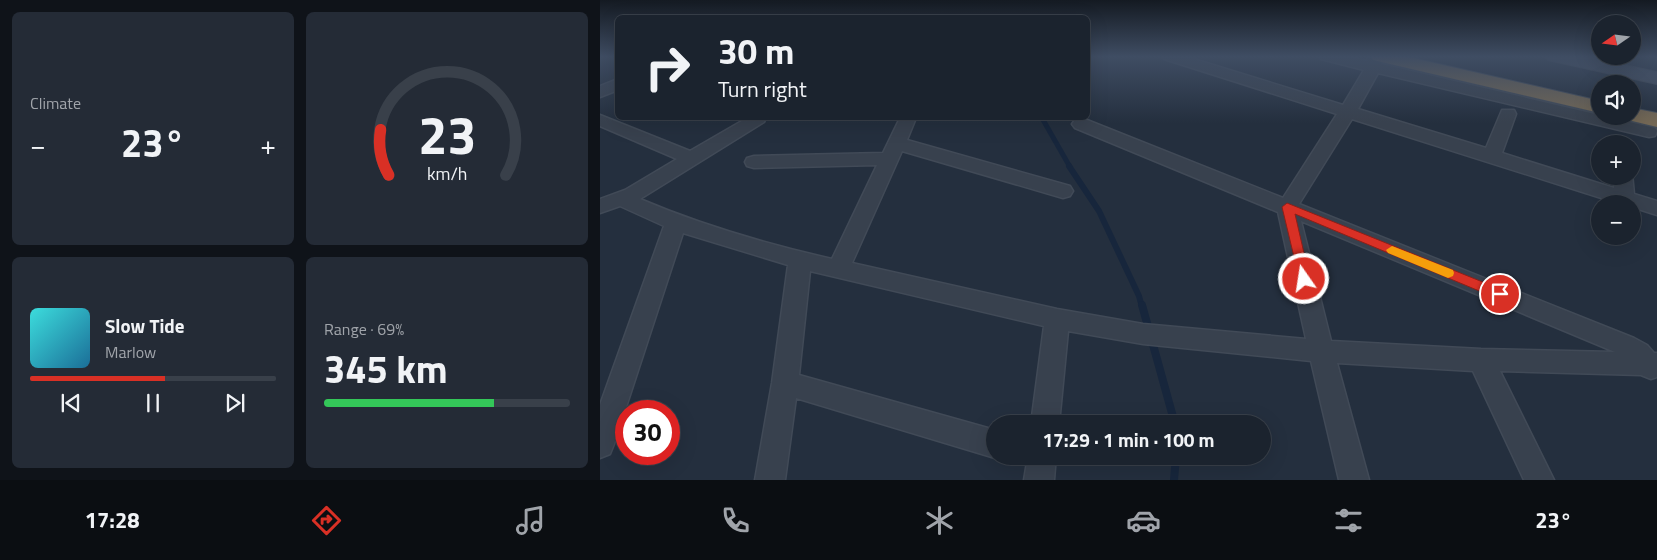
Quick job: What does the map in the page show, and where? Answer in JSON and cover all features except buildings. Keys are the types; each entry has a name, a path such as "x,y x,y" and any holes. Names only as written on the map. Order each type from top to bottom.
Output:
{"highway":[{"path":"1497,78 1591,104"},
{"path":"1533,78 1591,88"},
{"path":"1641,99 1657,102"},
{"path":"1641,119 1653,126"}],"street":[{"path":"1241,78 1615,195"},
{"path":"1354,480 1287,207 1348,111 1366,78"},
{"path":"1453,78 1653,126"},
{"path":"600,92 615,85"},
{"path":"1492,156 1508,114"},
{"path":"600,120 692,158"},
{"path":"600,206 621,199 755,120"},
{"path":"838,269 907,120"},
{"path":"1081,124 1625,345 1654,368"},
{"path":"754,162 893,151 1063,191"},
{"path":"621,199 676,223 800,260 1057,319 1143,334 1321,351 1654,368"},
{"path":"1641,203 1657,208"},
{"path":"600,444 676,223"},
{"path":"770,480 786,383 800,260"},
{"path":"1046,415 1057,319"},
{"path":"1482,360 1539,480"},
{"path":"786,383 986,441"}],"waterway":[{"path":"1043,120 1070,167"},
{"path":"1069,166 1099,211 1139,296 1142,307"},
{"path":"1142,305 1173,415"},
{"path":"1174,480 1175,465"}],"slow traffic":[{"path":"1392,250 1448,273"}],"route":[{"path":"1304,279 1287,207 1500,294"}]}
